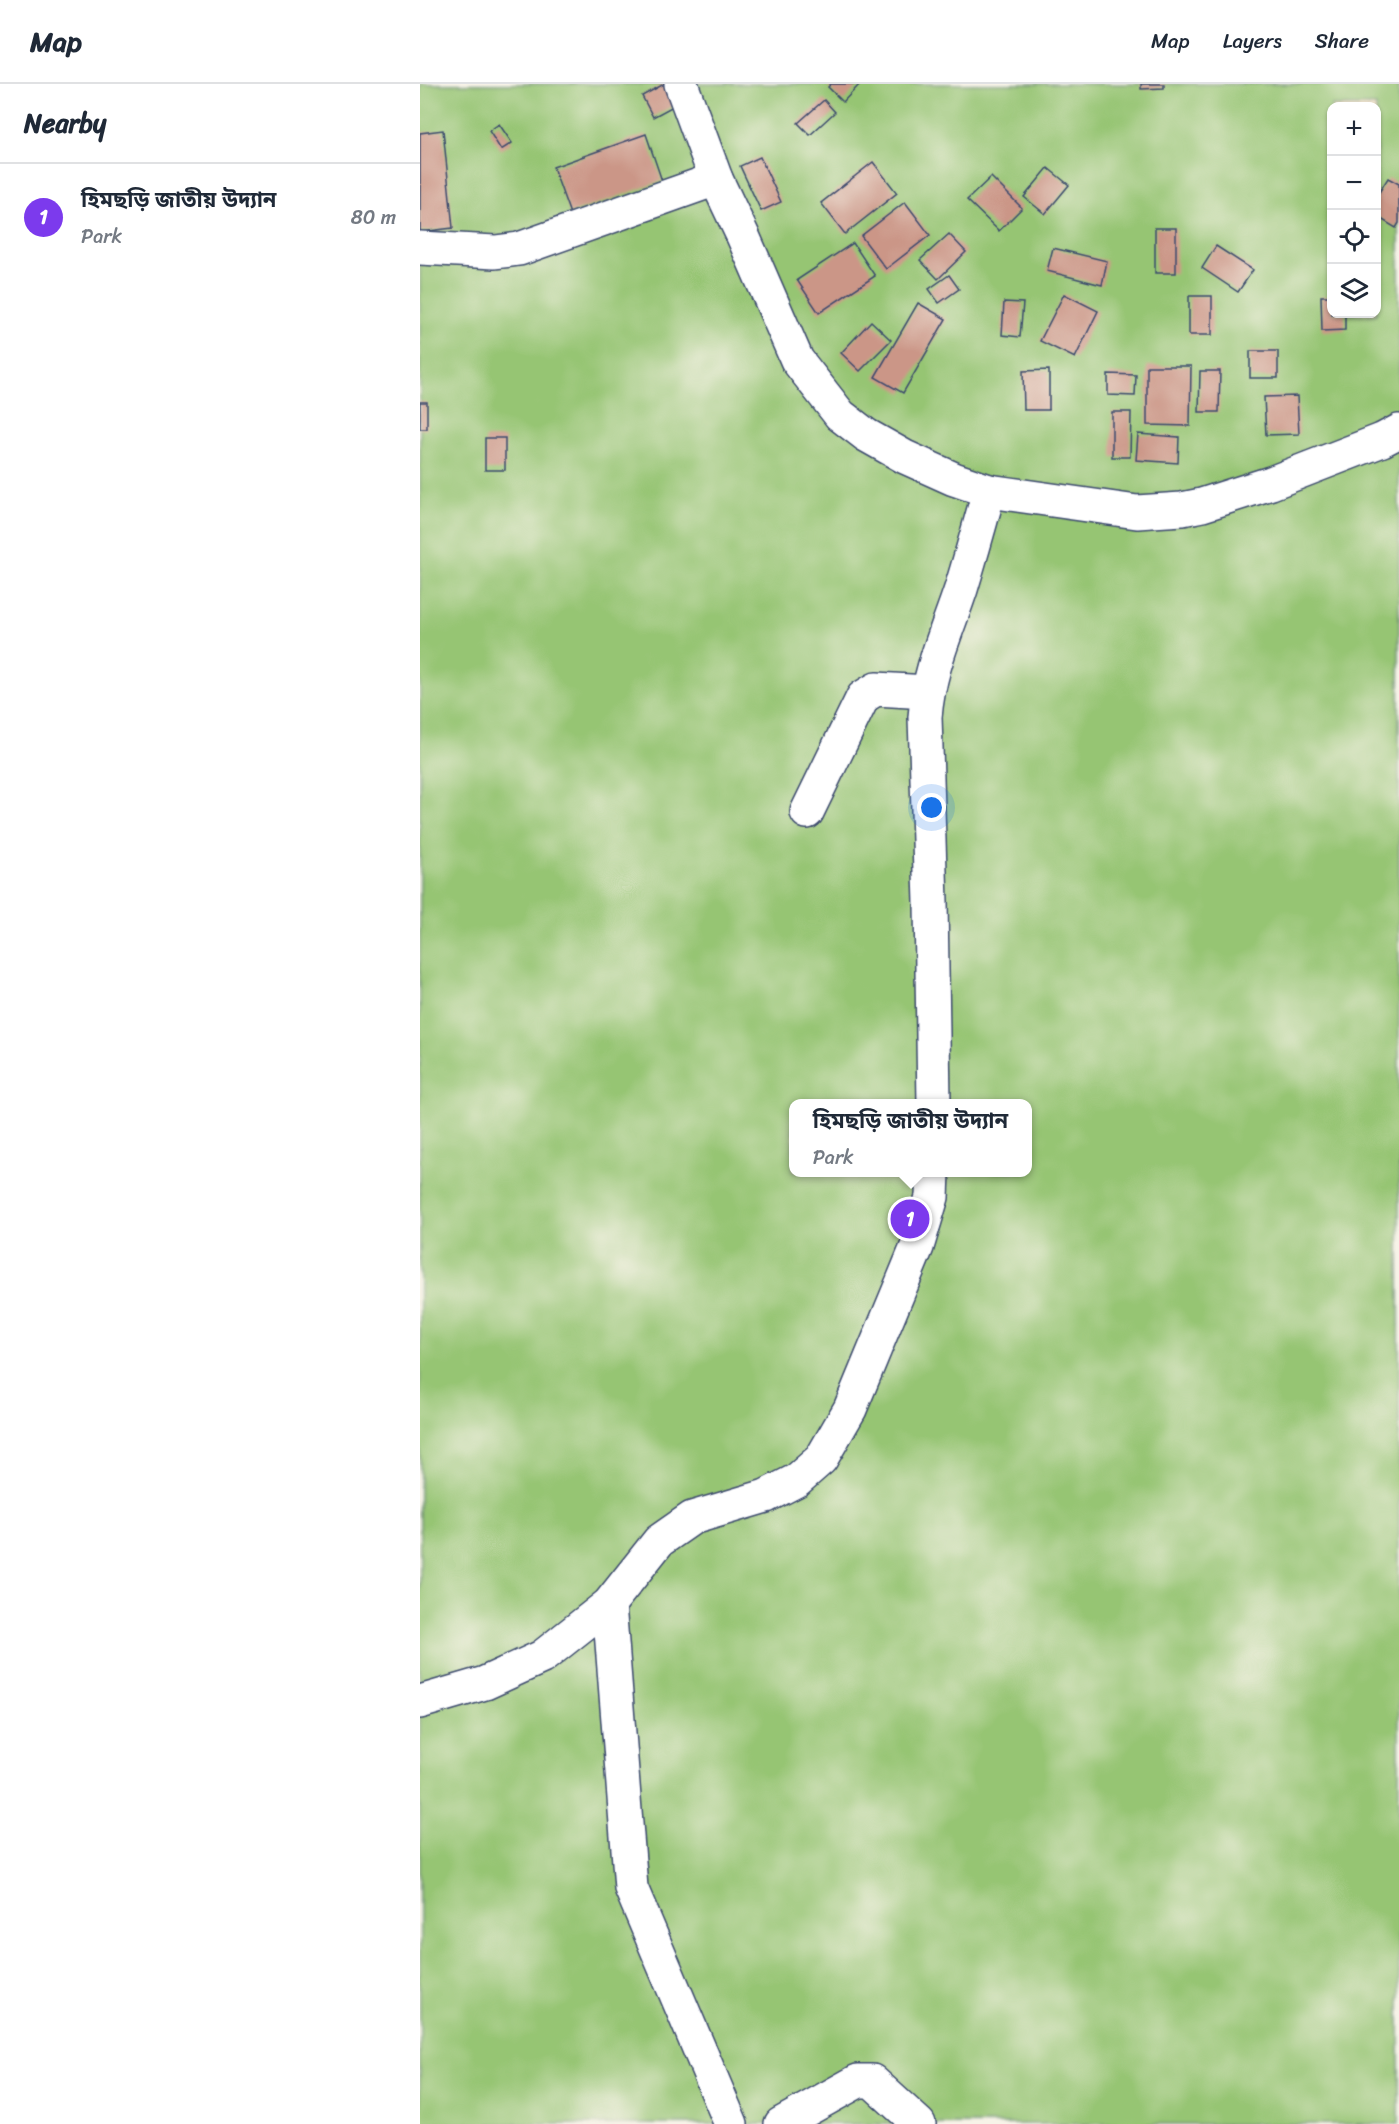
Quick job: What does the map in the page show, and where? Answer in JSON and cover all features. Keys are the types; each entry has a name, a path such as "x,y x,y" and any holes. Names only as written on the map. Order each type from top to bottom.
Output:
{"street":[{"path":"681,84 716,179 797,360 840,416 866,435 905,457 954,479 989,491 1137,512 1182,509 1270,483 1382,440 1399,431"},
{"path":"420,248 495,252 519,249 716,179"},
{"path":"934,1099 925,717 927,692 938,649 963,580 989,491"},
{"path":"807,812 863,697 876,689 927,692"},
{"path":"420,1702 485,1683 542,1657 609,1604 658,1541 692,1518 766,1496 797,1480 821,1459 850,1409 917,1247 932,1197 933,1177"},
{"path":"609,1604 631,1888 731,2124"},
{"path":"781,2124 858,2081 872,2081 919,2124"}],"green space":[{"path":"420,84 1399,84 1399,2124 420,2124"}],"building":[{"path":"664,84 677,104 653,117 642,96"},
{"path":"831,84 860,84 843,102 828,87"},
{"path":"1141,84 1164,84 1164,88 1141,89"},
{"path":"824,100 835,112 810,135 798,123"},
{"path":"499,124 512,143 501,150 489,131"},
{"path":"443,130 453,228 420,232 420,133"},
{"path":"646,134 662,181 570,214 553,167"},
{"path":"760,157 781,202 761,211 740,166"},
{"path":"873,162 897,193 845,234 821,203"},
{"path":"1048,168 1069,185 1045,214 1024,197"},
{"path":"991,177 1022,208 999,231 967,200"},
{"path":"1388,178 1399,184 1399,223 1396,228 1381,219 1381,189"},
{"path":"905,202 930,235 886,269 861,236"},
{"path":"1155,228 1176,228 1176,273 1155,273"},
{"path":"949,234 966,252 938,279 920,260"},
{"path":"853,243 875,276 819,313 797,280"},
{"path":"1216,246 1253,270 1238,292 1202,268"},
{"path":"1053,248 1107,261 1102,285 1047,271"},
{"path":"949,275 959,289 939,303 929,289"},
{"path":"1064,294 1098,311 1075,358 1040,341"},
{"path":"1189,296 1212,296 1212,335 1189,335"},
{"path":"1321,296 1327,296 1327,318 1345,318 1345,330 1322,331"},
{"path":"1004,302 1023,303 1020,337 1002,335"},
{"path":"918,303 946,319 903,393 875,377"},
{"path":"871,321 891,340 860,371 841,353"},
{"path":"1250,351 1278,351 1278,378 1250,378"},
{"path":"1147,366 1191,366 1190,426 1147,425"},
{"path":"1049,370 1049,410 1024,410 1023,371"},
{"path":"1200,371 1220,371 1219,412 1199,412"},
{"path":"1108,374 1136,375 1135,396 1108,395"},
{"path":"1297,396 1299,434 1266,435 1264,397"},
{"path":"420,402 427,402 427,429 420,429"},
{"path":"1112,412 1131,412 1130,457 1112,457"},
{"path":"1138,434 1179,437 1178,463 1136,460"},
{"path":"485,438 505,438 505,470 485,470"}],"place":[{"name":"হিমছড়ি জাতীয় উদ্যান","path":"910,1219"}]}
